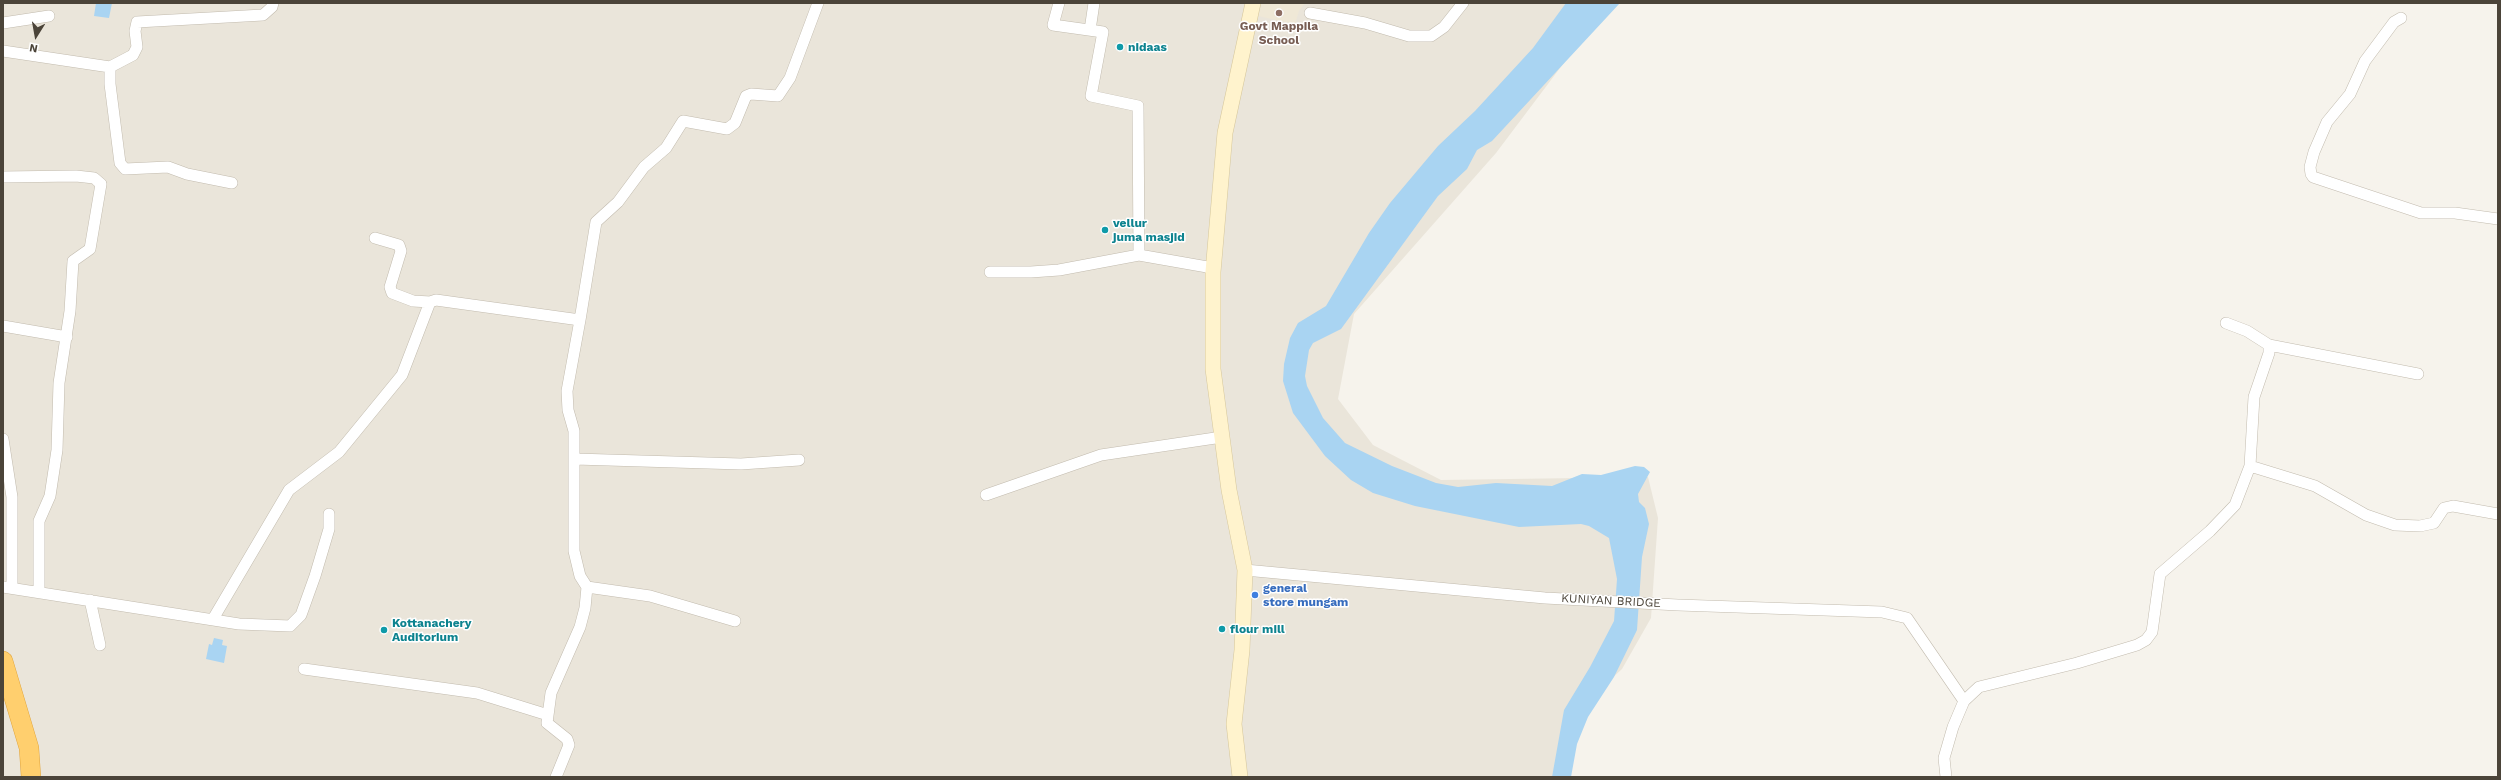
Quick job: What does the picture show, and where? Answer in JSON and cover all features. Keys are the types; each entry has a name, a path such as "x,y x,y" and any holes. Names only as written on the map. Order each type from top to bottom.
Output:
{"highway":[{"path":"3,661 29,748 31,777"}],"main road":[{"path":"1240,777 1234,724 1242,650 1245,570 1229,490 1213,369 1213,268 1225,133 1253,3"}],"street":[{"path":"3,51 110,67 133,55 137,47 135,31 137,22 263,15 272,7 273,3"},
{"path":"556,777 568,745 567,739 547,723 551,693 580,627 585,608 587,586 580,576 574,551 574,431 568,410 567,391 596,222 618,202 644,168 666,148 683,121 727,129 735,123 746,96 751,94 778,96 790,78 818,3"},
{"path":"1059,3 1053,25 1103,32 1091,96 1138,106 1139,255"},
{"path":"1090,30 1094,3"},
{"path":"1310,13 1365,23 1409,36 1431,36 1444,26 1462,3"},
{"path":"3,23 49,16"},
{"path":"2402,18 2394,22 2365,61 2350,94 2327,122 2314,152 2310,167 2311,174 2313,177 2421,213 2455,213 2498,219"},
{"path":"110,67 110,84 120,163 125,169 168,167 187,174 232,183"},
{"path":"3,177 76,176 94,178 101,184 90,249 73,261 67,337 59,383 57,450 50,496 39,521 39,592"},
{"path":"375,238 399,245 401,251 390,287 392,293 414,301 430,302 436,300 580,320"},
{"path":"990,272 1059,270 1139,255 1213,268"},
{"path":"213,620 289,490 339,452 402,375 430,302"},
{"path":"2226,323 2247,331 2269,345 2418,374"},
{"path":"3,326 67,337"},
{"path":"1946,777 1944,758 1964,701 1979,687 1993,682 2077,663 2137,645 2146,640 2152,632 2160,574 2210,532 2235,505 2250,466 2254,397 2269,353 2269,345"},
{"path":"986,495 1101,455 1222,437"},
{"path":"3,439 12,497 8,587 239,624 290,626 301,615 315,576 328,529 329,514"},
{"path":"575,459 741,464 799,460"},
{"path":"2250,466 2315,486 2366,514 2395,524 2420,526 2434,523 2444,508 2452,506 2498,514"},
{"name":"KUNIYAN BRIDGE","path":"1245,570 1544,598 1678,605 1851,610 1900,615 1907,618 1912,624 1964,701"},
{"path":"587,586 650,596 735,621"},
{"path":"90,600 100,645"},
{"path":"304,669 477,693 548,715"}],"shaded area":[{"path":"3,3 1609,3 1496,153 1354,314 1338,399 1373,445 1441,480 1648,477 1658,518 1651,618 1622,669 1567,720 1553,777 3,777"},
{"name":"Govt Mappila School","path":"1262,3 1305,3 1299,11 1295,24 1258,16"}],"water":[{"path":"96,3 112,3 109,18 94,16"},
{"path":"1566,3 1620,3 1492,141 1477,150 1467,169 1438,196 1341,329 1313,343 1309,350 1305,376 1307,386 1323,418 1345,443 1392,466 1436,483 1458,487 1496,483 1552,486 1582,474 1601,475 1635,466 1644,467 1650,472 1638,494 1639,502 1645,508 1649,524 1642,557 1637,630 1614,677 1588,717 1577,744 1571,777 1552,777 1564,710 1590,667 1614,621 1617,579 1609,538 1589,526 1581,524 1519,527 1415,506 1373,493 1351,480 1325,456 1293,413 1283,381 1284,364 1290,338 1298,323 1326,306 1369,233 1390,203 1438,146 1475,111 1533,48"},
{"path":"214,638 223,640 222,645 227,646 224,663 206,659 209,644 212,645"}],"place":[{"name":"Govt Mappila School","path":"1279,13"},
{"name":"nidaas","path":"1120,47"},
{"name":"vellur juma masjid","path":"1105,230"},
{"name":"general store mungam","path":"1255,595"},
{"name":"flour mill","path":"1222,629"},
{"name":"Kottanachery Auditorium","path":"384,630"}]}
